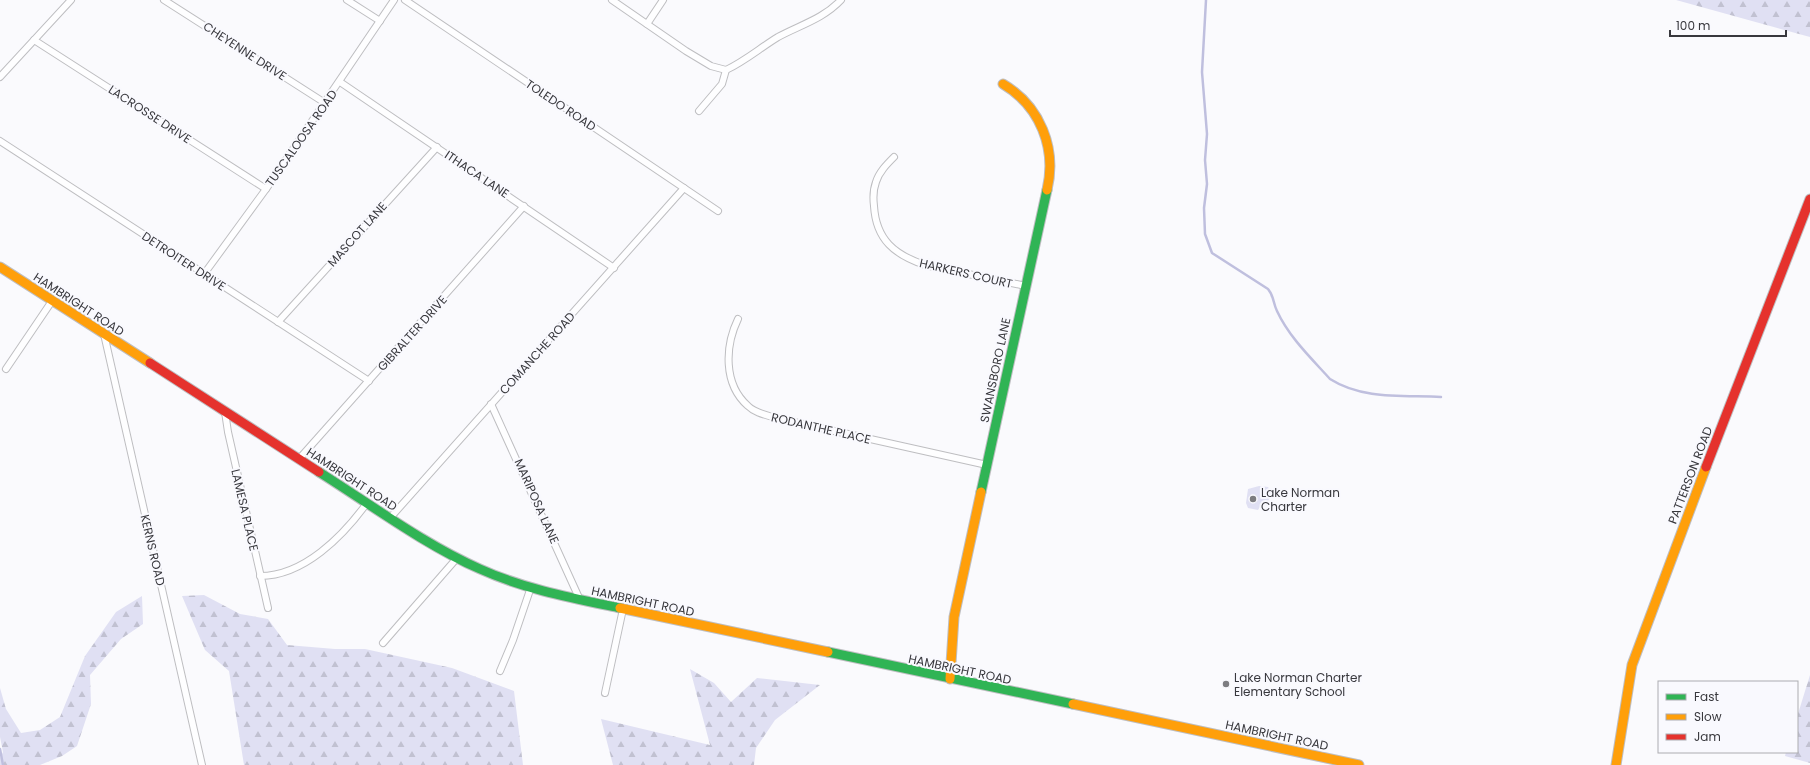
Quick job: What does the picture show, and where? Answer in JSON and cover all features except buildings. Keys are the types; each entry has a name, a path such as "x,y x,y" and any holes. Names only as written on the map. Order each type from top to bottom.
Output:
{"main road":[{"name":"SWANSBORO LANE","path":"950,678 954,618 959,590 988,465 1050,178 1050,154 1044,130 1032,109 1018,93 1003,84"},
{"name":"PATTERSON ROAD","path":"1616,765 1632,665 1655,601 1810,199"},
{"name":"HAMBRIGHT ROAD","path":"0,267 390,518 457,558 497,576 580,600 1359,765"}],"street":[{"path":"0,77 71,0"},
{"name":"CHEYENNE DRIVE","path":"164,0 325,103"},
{"path":"347,0 380,21"},
{"name":"TUSCALOOSA ROAD","path":"204,274 266,189 340,82 394,0"},
{"name":"TOLEDO ROAD","path":"405,0 718,211"},
{"path":"612,0 711,66 726,70 739,64 781,36 812,22 826,13 841,0"},
{"path":"648,24 663,0"},
{"name":"LACROSSE DRIVE","path":"34,40 266,189"},
{"path":"699,111 722,84 726,70"},
{"name":"ITHACA LANE","path":"340,82 614,268"},
{"name":"DETROITER DRIVE","path":"0,141 369,381"},
{"name":"MASCOT LANE","path":"278,322 437,147"},
{"name":"HARKERS COURT","path":"894,157 876,181 873,198 876,222 880,232 893,248 908,259 925,265 1026,286"},
{"name":"COMANCHE ROAD","path":"390,518 684,188"},
{"name":"GIBRALTER DRIVE","path":"299,459 524,206"},
{"path":"6,369 52,301"},
{"name":"RODANTHE PLACE","path":"738,319 729,347 729,369 732,381 742,399 755,411 776,418 988,465"},
{"name":"KERNS ROAD","path":"104,334 202,765"},
{"name":"MARIPOSA LANE","path":"492,404 580,600"},
{"name":"LAMESA PLACE","path":"225,412 228,432 268,608"},
{"path":"260,576 277,573 292,568 317,555 345,530 367,503"},
{"path":"383,643 457,558"},
{"path":"500,671 513,640 531,587"},
{"path":"605,693 623,609"}],"green space":[{"path":"1676,0 1810,0 1810,37"},
{"path":"1259,486 1268,487 1271,492 1268,501 1266,504 1261,505 1258,510 1248,508 1246,503 1248,489"},
{"path":"204,595 240,614 268,619 287,645 335,649 365,649 452,668 514,691 523,765 244,765 229,671 205,650 182,596"},
{"path":"142,596 143,624 121,639 90,675 91,704 77,746 62,756 40,765 0,765 0,758 3,752 0,737 0,688 6,709 21,733 40,730 60,717 85,656 116,612"},
{"path":"690,669 714,683 731,702 757,678 820,685 775,720 756,748 754,765 613,765 601,719 710,745"},
{"path":"1810,675 1810,763 1785,756 1786,753 1798,753 1798,714"}],"waterway":[{"path":"1206,0 1202,72 1207,134 1205,160 1207,184 1204,208 1205,234 1212,253 1268,289 1277,311 1288,330 1330,379 1343,386 1370,393 1398,396 1441,397"},
{"path":"0,749 3,765"}],"traffic: fast":[{"path":"981,492 1047,190"},
{"path":"319,472 398,524 459,559 480,569 514,582 566,597 620,608"},
{"path":"828,652 1073,704"}],"traffic: slow":[{"path":"1003,84 1016,93 1027,104 1036,116 1043,130 1050,159 1047,190"},
{"path":"0,267 150,363"},
{"path":"1616,765 1632,665 1706,467"},
{"path":"950,679 954,617 981,492"},
{"path":"620,608 828,652"},
{"path":"1073,704 1359,765"}],"traffic: jam":[{"path":"1706,467 1810,199"},
{"path":"150,363 319,472"}],"place":[{"name":"Lake Norman Charter","path":"1253,499"},
{"name":"Lake Norman Charter Elementary School","path":"1226,684"}]}
